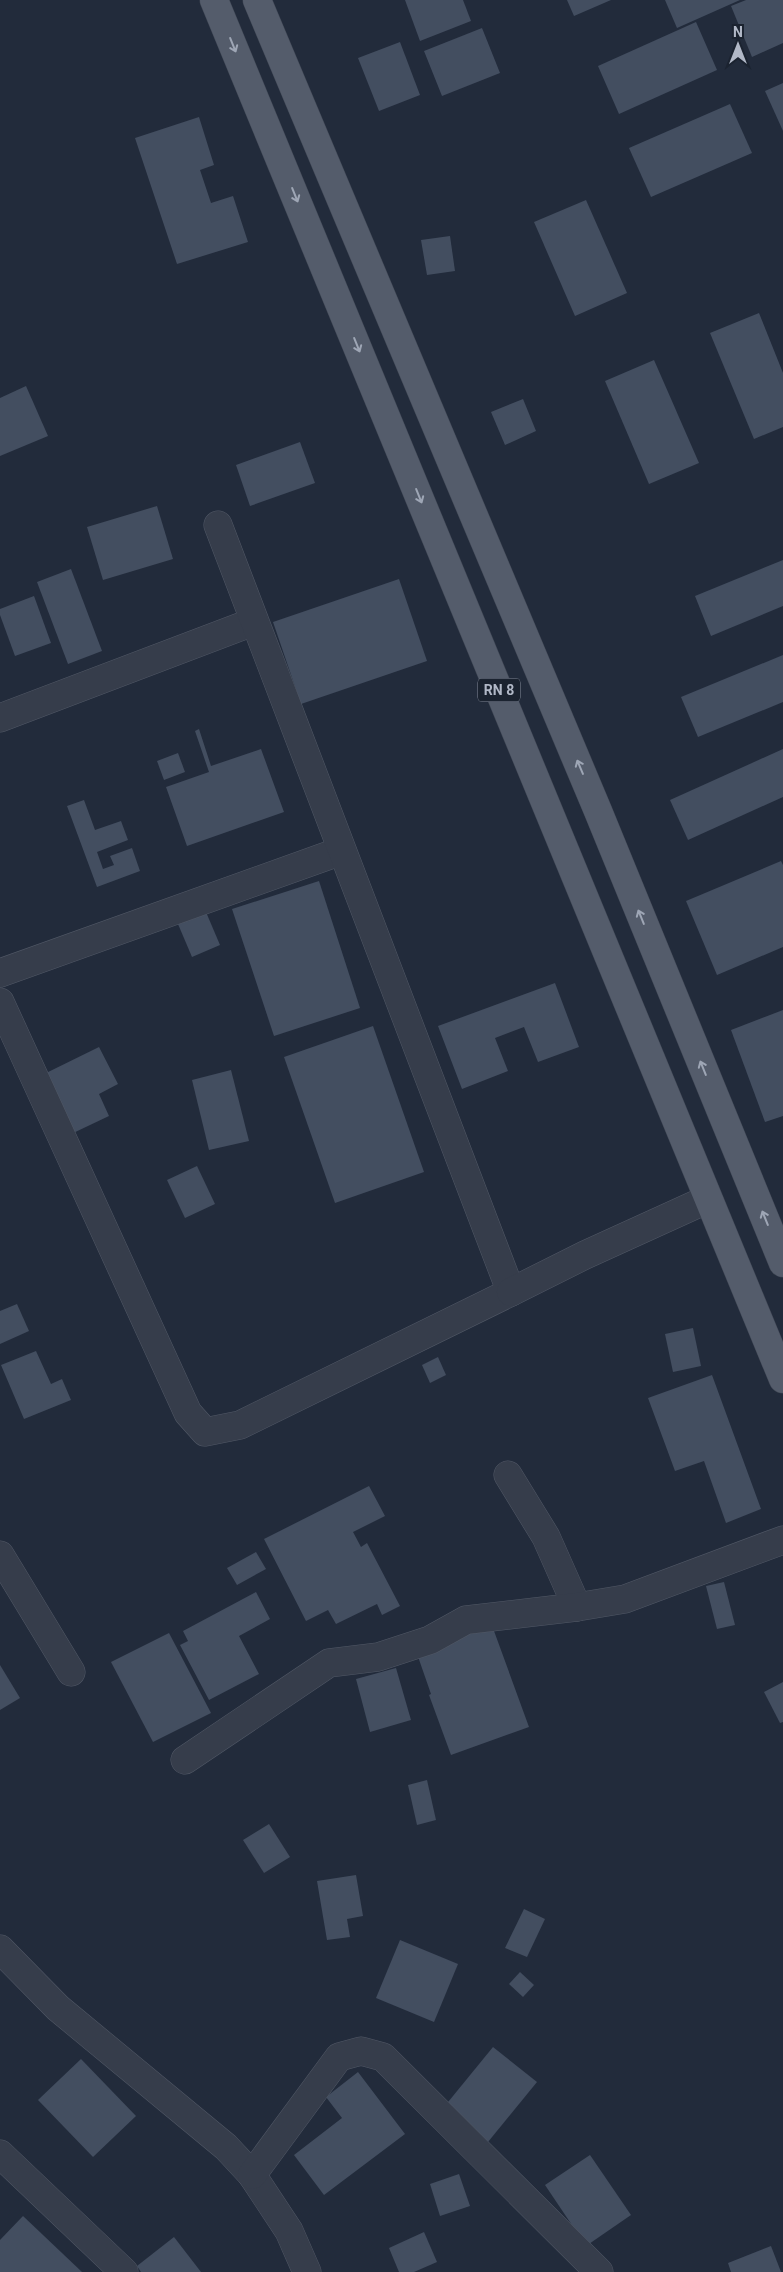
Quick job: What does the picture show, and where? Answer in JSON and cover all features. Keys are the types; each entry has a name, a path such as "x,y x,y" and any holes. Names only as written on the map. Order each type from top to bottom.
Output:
{"main road":[{"name":"RN 8","path":"214,0 783,1379"},
{"name":"RN 8","path":"257,0 598,811 783,1263"}],"street":[{"path":"218,524 341,851 511,1292"},
{"path":"0,718 254,622"},
{"path":"0,972 341,851"},
{"path":"0,1002 188,1413 205,1432 240,1425 585,1255 708,1199"},
{"path":"508,1475 546,1537 577,1607"},
{"path":"185,1760 329,1663 378,1658 430,1640 466,1620 577,1607 624,1599 783,1540"},
{"path":"0,1555 71,1672"},
{"path":"0,1949 58,2008 226,2147 252,2175 289,2231 307,2272"},
{"path":"252,2175 339,2058 361,2052 383,2058 599,2272"},
{"path":"0,2154 124,2272"}],"building":[{"path":"405,0 463,0 471,21 420,41"},
{"path":"567,0 611,0 574,16"},
{"path":"665,0 740,0 677,28"},
{"path":"746,0 783,0 783,43 752,57 731,6"},
{"path":"696,22 717,70 619,114 598,66"},
{"path":"482,28 500,73 442,96 424,51"},
{"path":"400,42 420,95 379,111 358,58"},
{"path":"783,83 783,131 765,91"},
{"path":"730,104 752,153 651,197 629,148"},
{"path":"199,117 214,165 200,170 211,203 233,196 248,242 177,264 135,138"},
{"path":"586,200 627,293 575,316 534,222"},
{"path":"450,236 455,271 427,275 421,240"},
{"path":"759,313 783,373 783,427 754,439 710,333"},
{"path":"654,360 699,463 649,484 605,381"},
{"path":"26,386 48,436 0,456 0,398"},
{"path":"523,399 536,431 505,445 491,412"},
{"path":"300,442 315,483 250,506 236,465"},
{"path":"157,506 173,559 103,580 87,527"},
{"path":"783,560 783,606 711,636 695,596"},
{"path":"71,569 102,651 68,664 37,582"},
{"path":"399,579 427,661 301,704 273,622"},
{"path":"34,596 51,643 15,656 0,615 0,609"},
{"path":"783,655 783,702 698,737 681,697"},
{"path":"199,729 211,766 261,749 284,812 187,846 166,787 209,772 195,731"},
{"path":"783,749 783,797 688,840 670,800"},
{"path":"178,753 185,772 164,780 157,761"},
{"path":"84,800 95,830 121,821 128,840 97,852 103,869 114,865 110,856 132,848 140,871 97,887 67,806"},
{"path":"781,861 783,865 783,947 717,975 686,901"},
{"path":"319,881 360,1008 274,1036 232,909"},
{"path":"203,905 220,945 192,957 175,917"},
{"path":"555,983 579,1047 538,1062 524,1027 495,1038 508,1071 462,1089 438,1026"},
{"path":"783,1010 783,1116 765,1122 731,1030"},
{"path":"373,1026 424,1172 335,1203 284,1057"},
{"path":"99,1047 118,1084 99,1094 109,1116 69,1135 40,1076"},
{"path":"231,1070 249,1141 209,1150 192,1080"},
{"path":"197,1166 215,1204 185,1218 167,1180"},
{"path":"17,1304 29,1331 0,1344 0,1311"},
{"path":"693,1328 701,1366 673,1372 665,1334"},
{"path":"36,1351 51,1384 62,1379 71,1400 24,1419 1,1365"},
{"path":"438,1357 446,1375 430,1383 422,1365"},
{"path":"712,1375 761,1509 726,1523 704,1461 675,1471 648,1398"},
{"path":"369,1486 385,1516 353,1532 361,1547 367,1543 400,1606 382,1615 377,1604 336,1624 328,1610 306,1621 264,1539"},
{"path":"256,1552 266,1569 237,1585 227,1568"},
{"path":"724,1582 735,1625 717,1629 706,1586"},
{"path":"256,1592 270,1619 239,1636 259,1674 209,1700 180,1645 188,1641 183,1631"},
{"path":"490,1620 529,1727 451,1755 429,1695 431,1694 415,1648"},
{"path":"169,1633 211,1713 153,1742 111,1662"},
{"path":"0,1665 20,1698 0,1710"},
{"path":"396,1668 411,1720 370,1732 356,1679"},
{"path":"783,1682 783,1722 780,1723 764,1692"},
{"path":"427,1780 436,1820 417,1825 408,1785"},
{"path":"269,1824 290,1857 264,1873 243,1840"},
{"path":"356,1875 363,1916 347,1919 350,1937 327,1940 317,1881"},
{"path":"524,1909 545,1919 527,1957 505,1948"},
{"path":"400,1940 458,1964 434,2022 376,1998"},
{"path":"520,1972 534,1985 523,1997 509,1984"},
{"path":"493,2047 537,2082 488,2142 444,2107"},
{"path":"81,2059 136,2116 93,2157 38,2100"},
{"path":"358,2072 405,2134 324,2195 294,2155 342,2118 326,2097"},
{"path":"590,2155 631,2215 586,2246 545,2185"},
{"path":"459,2174 470,2206 440,2216 430,2184"},
{"path":"23,2216 82,2272 0,2272 0,2240"},
{"path":"424,2232 437,2262 414,2272 399,2272 389,2248"},
{"path":"174,2237 201,2272 141,2272 137,2266"},
{"path":"771,2246 781,2272 731,2272 728,2263"}]}
